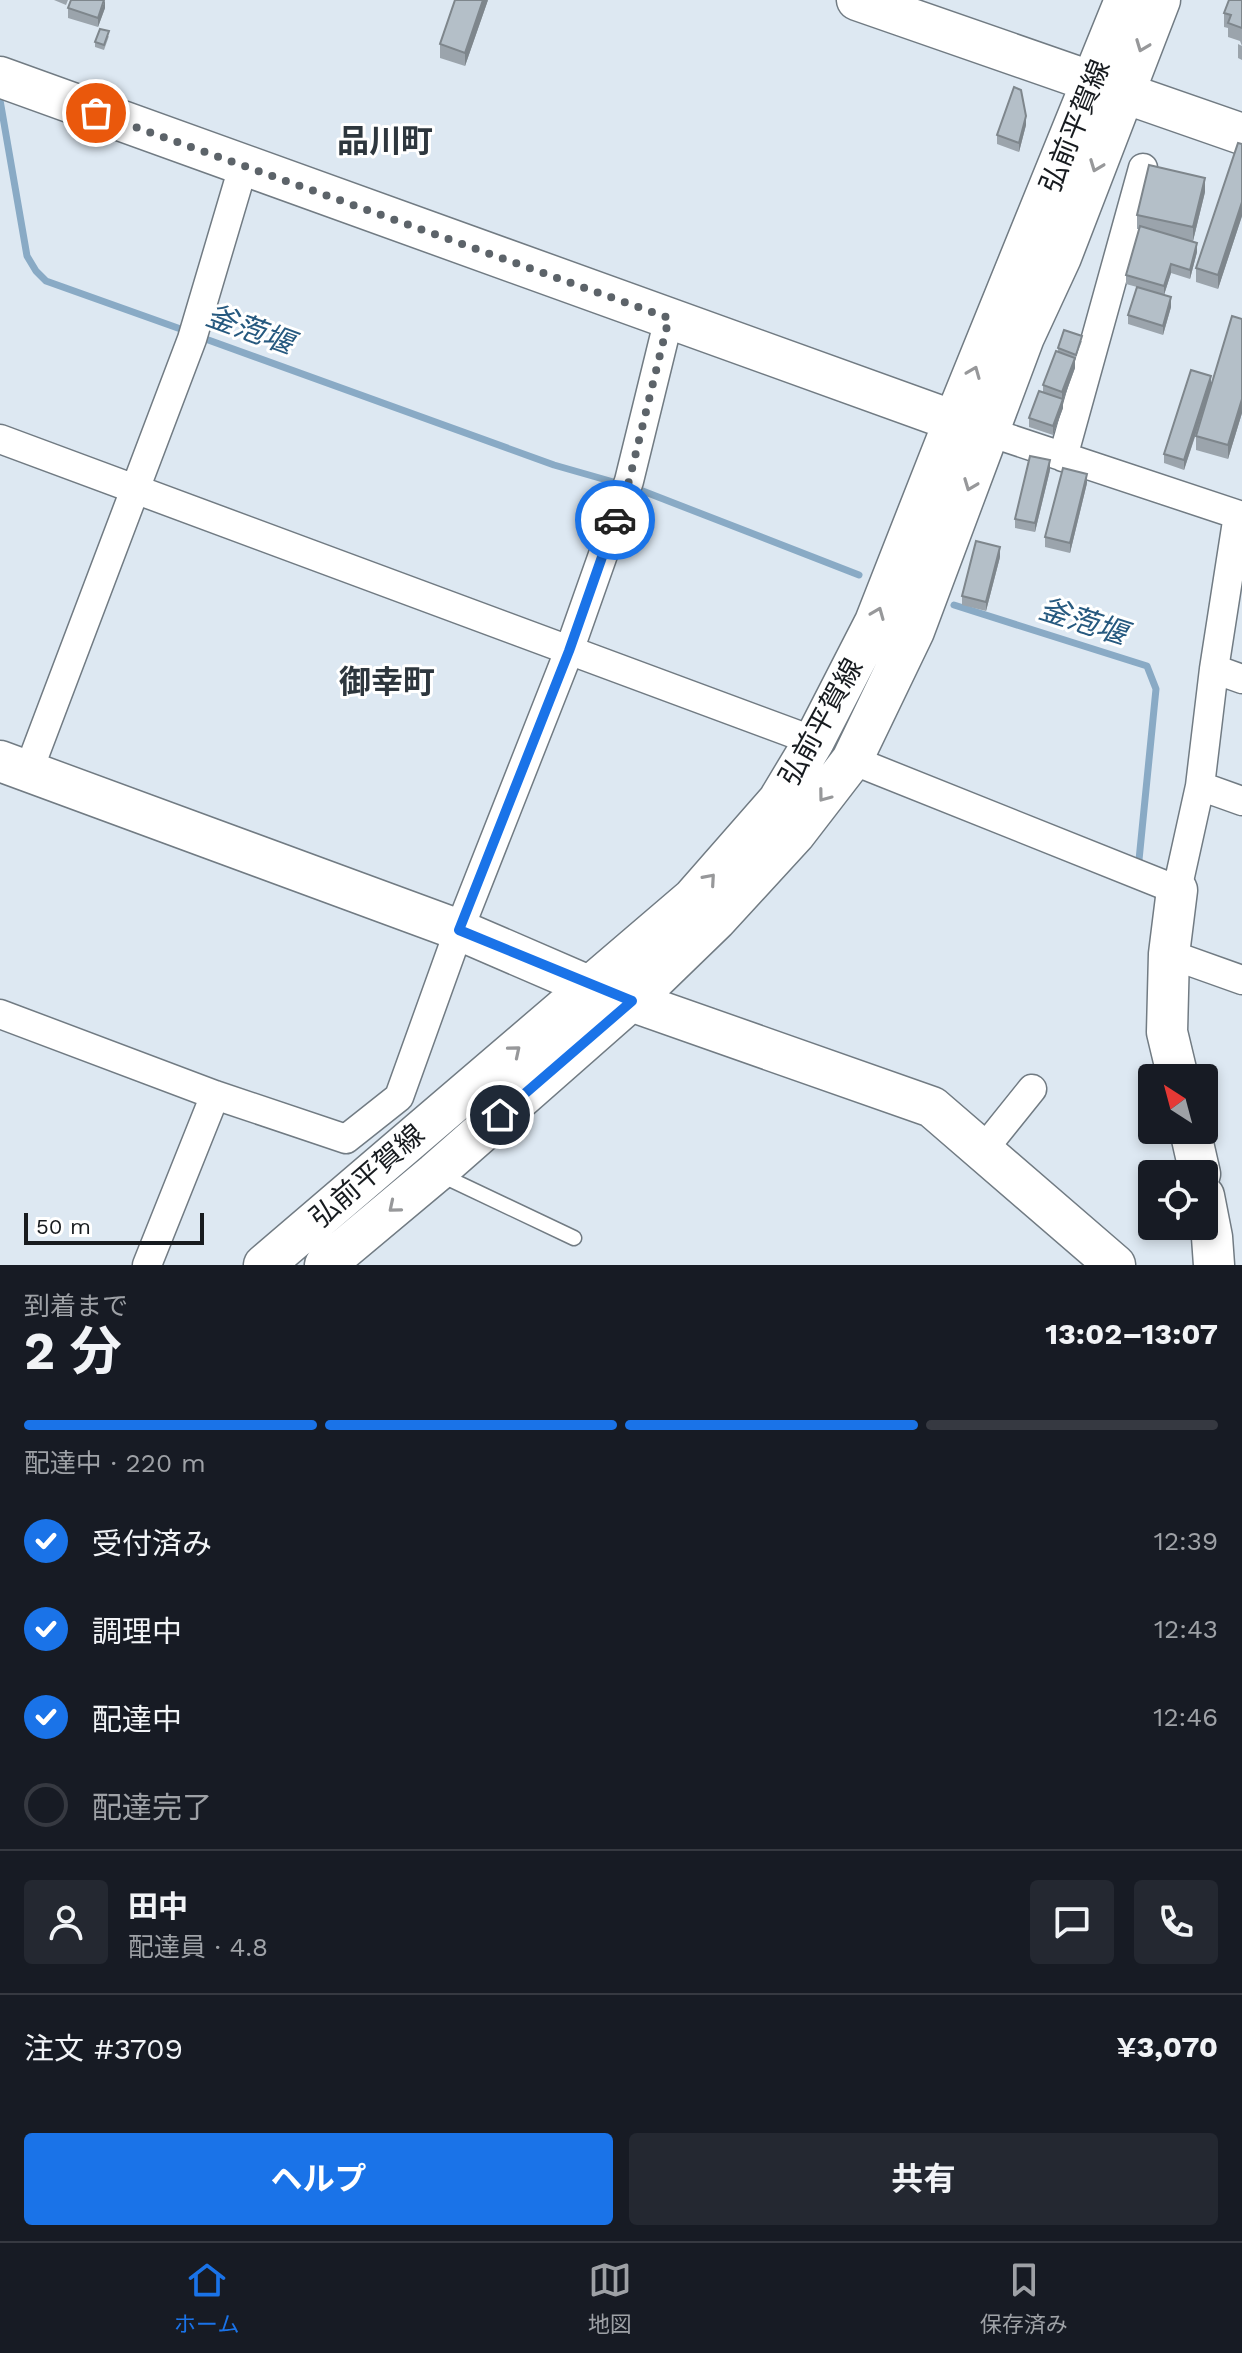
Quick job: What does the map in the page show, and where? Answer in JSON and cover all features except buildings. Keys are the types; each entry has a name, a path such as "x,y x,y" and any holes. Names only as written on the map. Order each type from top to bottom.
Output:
{"main road":[{"path":"857,0 1242,134"},
{"name":"弘前平賀線","path":"1108,88 1125,0"},
{"name":"弘前平賀線","path":"264,1265 693,898 778,801 814,741 972,426 1108,88 1160,0"},
{"path":"4,79 972,426"},
{"name":"弘前平賀線","path":"325,1265 632,1001 716,920 785,845 852,760 914,631 972,426"},
{"path":"14,766 459,930 591,987 932,1107 1115,1265"},
{"path":"1175,1064 1167,1032 1169,954 1177,890"},
{"path":"1212,1240 1214,1265"}],"street":[{"path":"14,766 136,490 194,335 243,167"},
{"path":"1063,457 1143,168"},
{"path":"0,1014 215,1095 346,1139 399,1097 459,930 569,651 629,481 669,318"},
{"path":"852,760 1177,890 1200,786 1214,669 1240,516 972,426"},
{"path":"0,439 814,741"},
{"path":"1214,669 1242,679"},
{"path":"1200,786 1242,801"},
{"path":"1169,954 1242,980"},
{"path":"983,1150 1032,1089"},
{"path":"147,1265 215,1095"}],"lane":[{"path":"435,1173 574,1238"}],"waterway":[{"name":"釜萢堰","path":"0,100 27,256 36,271 46,281 189,332"},
{"name":"釜萢堰","path":"200,337 554,465 617,483"},
{"name":"釜萢堰","path":"635,488 859,575"},
{"name":"釜萢堰","path":"954,605 1147,666 1156,689 1139,860"}],"way so far":[{"path":"96,113 669,318 629,481 615,520"}],"district":[{"name":"品川町","path":"385,141"},
{"name":"御幸町","path":"387,682"}],"route":[{"path":"500,1115 632,1001 591,987 459,930 569,651 615,520"}]}
